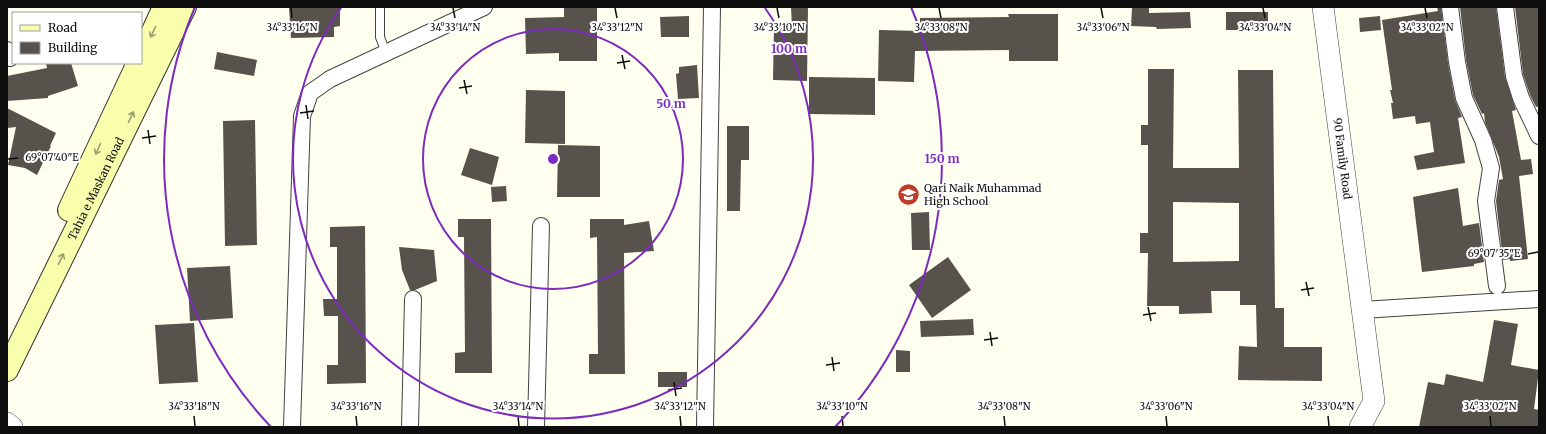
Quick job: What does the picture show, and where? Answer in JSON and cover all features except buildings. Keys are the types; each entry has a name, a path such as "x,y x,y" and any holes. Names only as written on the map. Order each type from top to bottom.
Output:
{"main road":[{"path":"142,55 164,7"},
{"name":"Tahia e Maskan Road","path":"7,370 185,7"},
{"name":"Tahia e Maskan Road","path":"7,340 138,64"}],"street":[{"path":"292,427 302,116 310,93 330,78 484,7"},
{"path":"706,427 712,7"},
{"name":"90 Family Road","path":"1323,7 1374,401 1364,425"},
{"path":"1450,7 1464,98 1483,140 1491,168 1486,201 1497,286"},
{"path":"1504,7 1514,76 1521,98 1539,136"},
{"path":"536,427 541,226"},
{"path":"410,427 413,299"},
{"path":"1362,310 1539,299"},
{"path":"7,423 12,427"}],"lane":[{"path":"380,7 380,37 386,53"}],"place":[{"name":"Qari Naik Muhammad High School","path":"909,194"}]}
